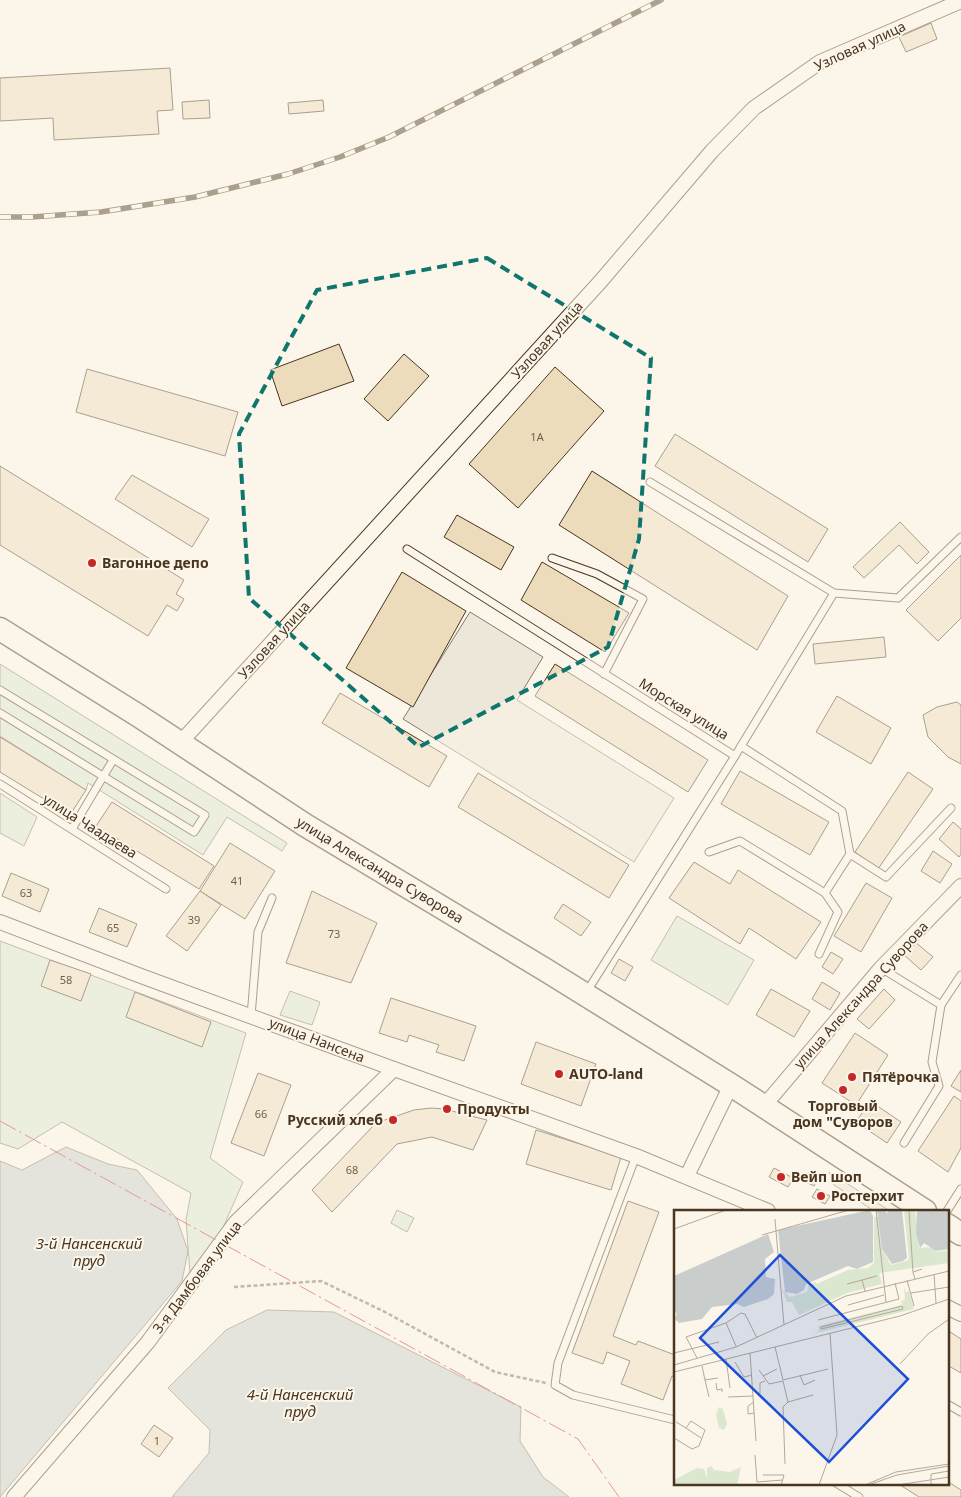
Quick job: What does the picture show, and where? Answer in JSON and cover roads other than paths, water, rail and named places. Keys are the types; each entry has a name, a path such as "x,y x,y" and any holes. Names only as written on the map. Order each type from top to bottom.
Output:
{"main road":[{"name":"улица Александра Суворова","path":"0,629 139,716 305,824 731,1085 923,1210"},
{"path":"948,1226 961,1234"}],"street":[{"name":"Узловая улица","path":"180,744 600,282 712,151 754,108 820,62 961,1"},
{"name":"улица Александра Суворова","path":"764,1106 882,968 961,886"},
{"name":"улица Нансена","path":"0,922 394,1069 636,1156 766,1210"},
{"name":"3-я Дамбовая улица","path":"14,1497 148,1342 236,1222 394,1069"},
{"path":"687,1176 731,1085"},
{"path":"948,1307 961,1314"}],"lane":[{"path":"650,482 834,593 898,598 961,537"},
{"name":"Морская улица","path":"407,549 735,756 585,995"},
{"path":"552,558 597,574 643,599 604,674"},
{"path":"735,756 834,593"},
{"path":"0,690 204,815 194,832 0,713"},
{"path":"741,746 842,811 850,854 825,893"},
{"path":"72,830 113,760"},
{"name":"улица Чаадаева","path":"0,784 166,889"},
{"path":"850,854 886,877 951,808"},
{"path":"709,852 740,841 825,893 838,912 819,954"},
{"path":"251,1016 258,932 272,898"},
{"path":"882,968 941,1005"},
{"path":"904,1143 939,1086 932,1062 941,1005 961,975"},
{"path":"636,1156 558,1363 555,1385 573,1395 674,1420"},
{"path":"948,1210 961,1189"},
{"path":"948,1405 961,1412"},
{"path":"838,1484 860,1497"}],"water":[{"name":"3-й Нансенский пруд","path":"66,1147 108,1164 137,1170 177,1219 188,1251 182,1281 0,1497 0,1161 22,1170"},
{"name":"4-й Нансенский пруд","path":"267,1310 334,1312 521,1407 520,1441 543,1477 569,1497 172,1497 209,1453 210,1430 168,1388 226,1330"}],"railway":[{"path":"0,217 32,217 101,212 195,197 288,174 340,157 389,137 661,0"}],"place":[{"name":"Вагонное депо","path":"92,563"},
{"name":"AUTO-land","path":"559,1074"},
{"name":"Пятёрочка","path":"852,1077"},
{"name":"Торговый дом \"Суворов","path":"843,1090"},
{"name":"Продукты","path":"447,1109"},
{"name":"Русский хлеб","path":"393,1120"},
{"name":"Вейп шоп","path":"781,1177"},
{"name":"Ростерхит","path":"821,1196"}]}
